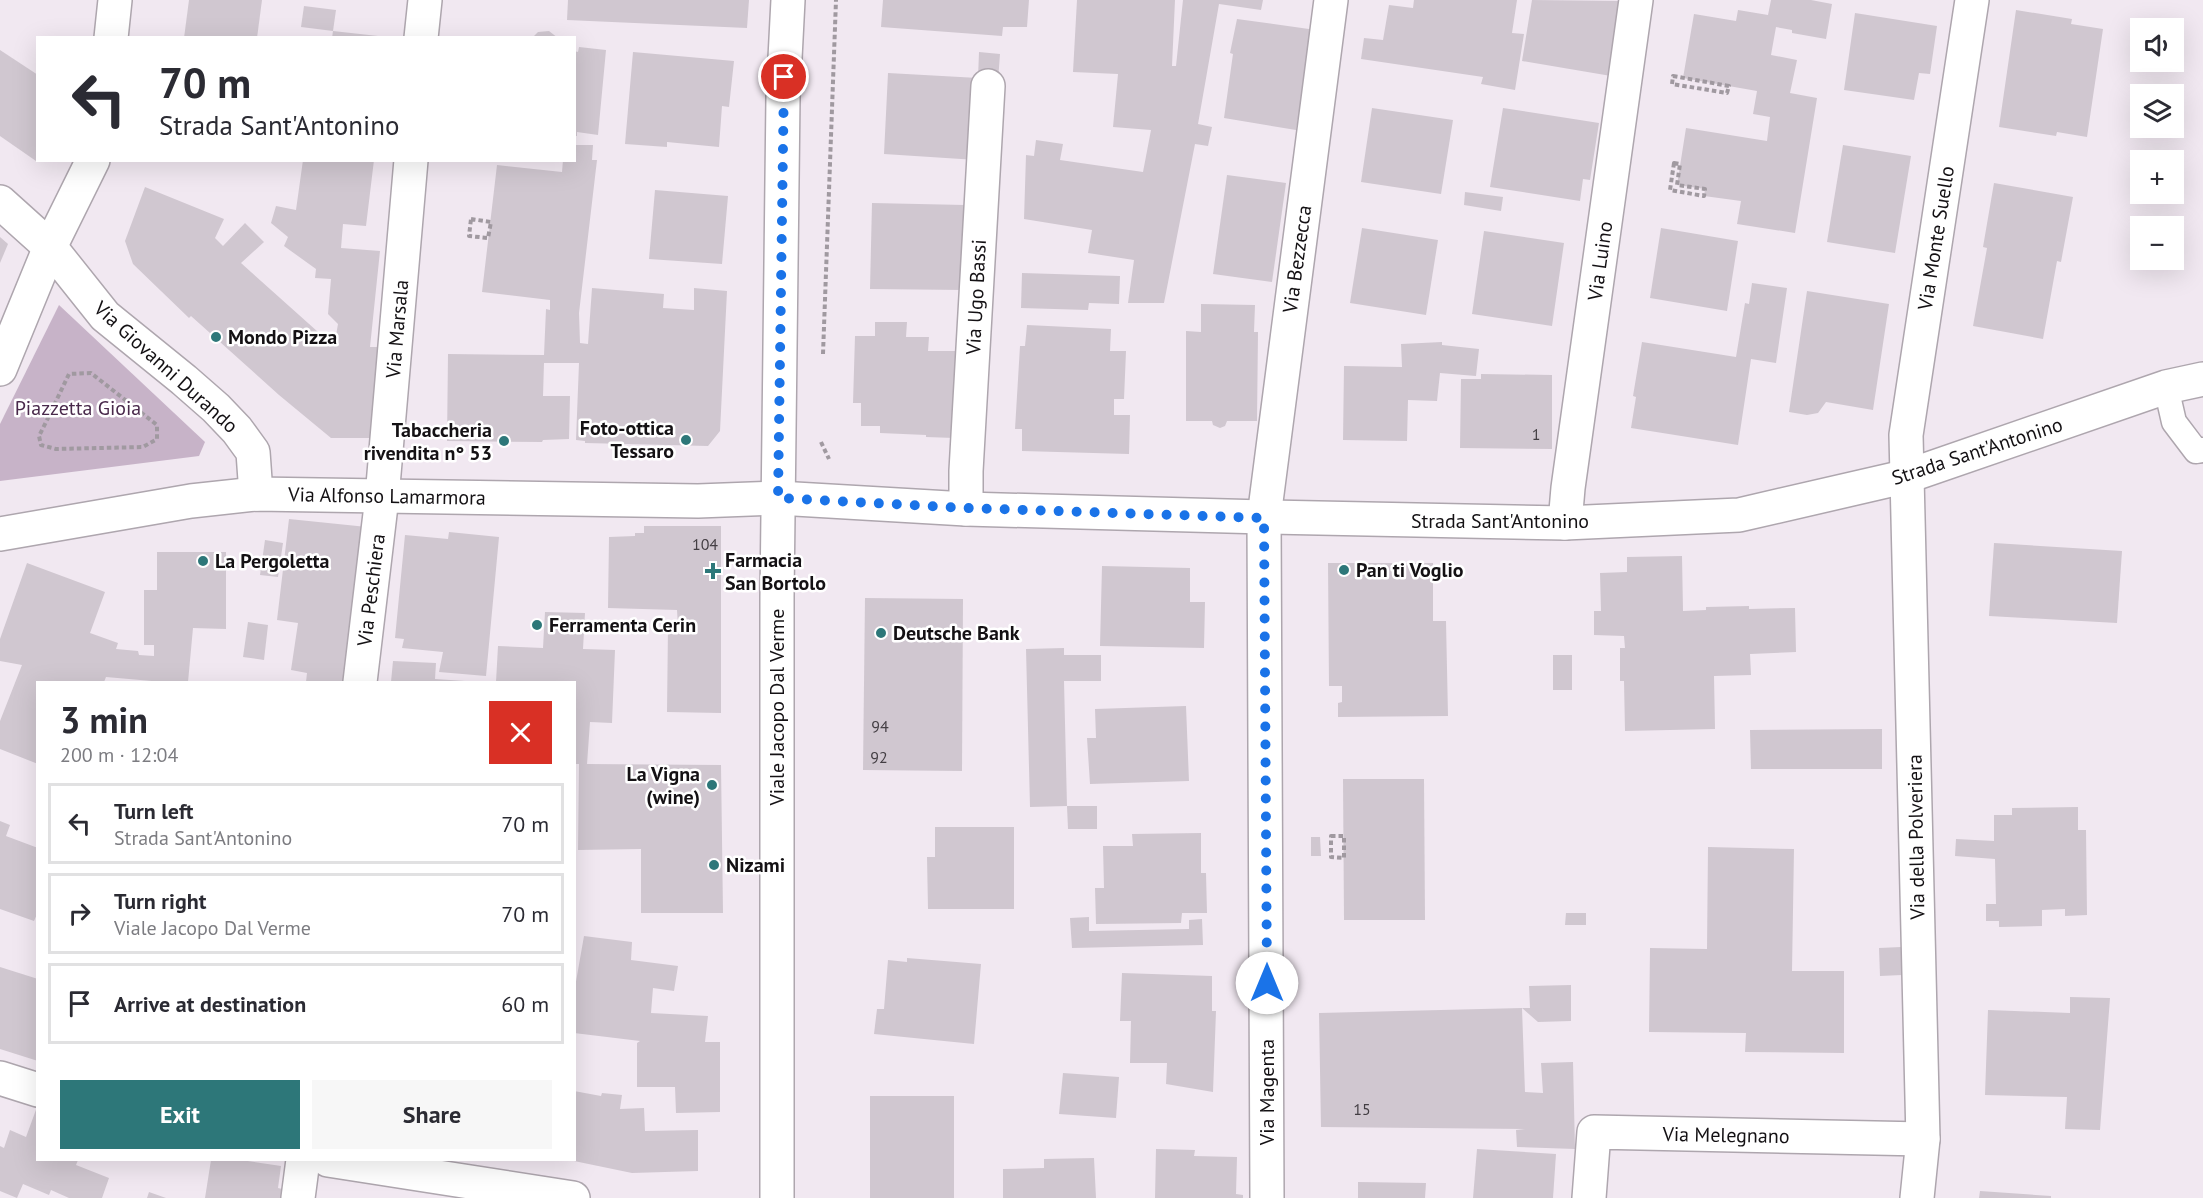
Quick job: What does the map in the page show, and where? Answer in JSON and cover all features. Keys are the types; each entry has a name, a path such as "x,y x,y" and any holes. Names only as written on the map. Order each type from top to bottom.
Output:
{"street":[{"path":"111,36 115,0"},
{"path":"421,36 424,0"},
{"name":"Viale Jacopo Dal Verme","path":"777,1198 778,498 783,96 788,0"},
{"name":"Via Bezzecca","path":"1264,518 1331,0"},
{"name":"Via Luino","path":"1565,523 1636,0"},
{"name":"Via Monte Suello","path":"1908,476 1906,435 1972,0"},
{"name":"Via Ugo Bassi","path":"966,508 966,471 988,86"},
{"path":"0,369 50,247 92,162"},
{"name":"Via Marsala","path":"382,497 411,162"},
{"name":"Via Giovanni Durando","path":"0,201 50,247 105,316 184,380 237,430 253,452 256,494"},
{"name":"Strada Sant'Antonino","path":"778,498 966,508 1264,518 1565,523 1739,515 1908,476 2166,387 2203,379"},
{"name":"Via della Polveriera","path":"1908,476 1923,1139 1917,1198"},
{"name":"Via Alfonso Lamarmora","path":"0,534 191,501 256,494 698,501 778,498"},
{"name":"Via Peschiera","path":"360,681 382,497"},
{"name":"Via Magenta","path":"1264,518 1267,1198"},
{"path":"0,1078 36,1089"},
{"name":"Via Melegnano","path":"1589,1198 1594,1132 1923,1139"},
{"path":"298,1198 303,1161"},
{"path":"334,1161 573,1198"}],"lane":[{"path":"2166,387 2174,422 2196,451 2203,450"}],"path":[{"path":"823,358 836,0"},
{"path":"1673,76 1729,86 1727,93 1672,84 1673,76"},
{"path":"1674,163 1680,164 1677,185 1705,189 1704,196 1670,190 1674,163"},
{"path":"471,219 491,222 488,238 469,236 471,219"},
{"path":"91,373 157,425 157,439 143,447 56,449 42,445 39,436 48,418 69,374 91,373"},
{"path":"19,405 48,418"},
{"path":"820,441 831,463"},
{"path":"1331,836 1344,836 1344,858 1331,857 1331,836"}],"green space":[{"name":"Piazzetta Gioia","path":"59,305 205,442 199,456 0,481 0,424"}],"building":[{"path":"189,0 262,0 257,36 184,36"},
{"path":"568,0 749,0 747,28 567,20"},
{"path":"883,0 1029,0 1027,27 1003,27 1002,36 881,27"},
{"path":"1077,0 1175,0 1172,66 1176,66 1183,0 1263,0 1261,10 1219,4 1198,124 1212,127 1208,146 1195,144 1164,303 1128,303 1134,260 1088,253 1092,230 1024,219 1026,155 1034,156 1036,140 1063,144 1060,160 1143,172 1151,130 1113,127 1118,74 1073,72"},
{"path":"1414,0 1517,0 1512,33 1524,34 1515,90 1481,84 1483,77 1361,59 1364,38 1383,40 1389,5 1413,8"},
{"path":"1532,0 1623,1 1611,76 1522,61"},
{"path":"1771,0 1811,0 1832,4 1826,39 1792,33 1792,30 1776,27 1771,55 1797,60 1790,93 1817,98 1795,233 1737,224 1741,201 1704,196 1705,189 1677,185 1686,128 1767,141 1770,117 1753,114 1757,91 1683,78 1694,14 1736,21 1738,10 1768,15"},
{"path":"304,6 336,10 333,31 301,27"},
{"path":"2016,10 2072,19 2071,24 2103,29 2087,137 2057,132 2056,136 1999,127"},
{"path":"1855,13 1937,26 1930,74 1919,73 1914,100 1844,90"},
{"path":"1237,19 1316,30 1307,95 1302,94 1296,130 1224,118 1233,54 1230,53"},
{"path":"333,31 378,36 332,36"},
{"path":"549,31 555,36 534,36 538,32"},
{"path":"579,47 606,50 598,135 577,132 576,136 576,52 578,52"},
{"path":"0,50 36,74 36,161 0,136"},
{"path":"633,52 734,61 729,107 722,106 719,147 667,142 667,147 625,144"},
{"path":"979,52 1000,54 992,161 884,154 888,73 978,78"},
{"path":"1372,108 1453,120 1441,194 1361,182"},
{"path":"1503,108 1599,123 1590,180 1583,179 1580,201 1490,187"},
{"path":"576,145 593,145 592,160 597,160 579,313 580,343 588,344 592,288 664,294 663,308 694,310 694,288 727,291 720,431 708,446 585,443 585,441 576,440 579,363 544,363 543,396 570,396 569,439 543,440 542,442 447,441 448,354 544,355 546,309 550,310 550,300 482,292 497,165 562,172 563,162 576,162"},
{"path":"1843,145 1911,156 1895,253 1827,242"},
{"path":"303,162 374,162 366,226 343,224 341,248 380,251 370,347 387,347 377,438 331,438 191,316 189,318 133,264 125,241 145,187 224,219 215,238 223,246 245,223 264,242 241,263 327,340 335,341 338,324 328,314 331,279 315,278 316,269 284,246 288,237 271,223 276,206 296,210"},
{"path":"1227,175 1286,183 1272,282 1213,274"},
{"path":"1994,183 2073,197 2061,262 2057,261 2043,339 1973,326 1987,248 1983,247"},
{"path":"655,190 728,196 722,264 649,259"},
{"path":"1465,192 1503,197 1501,211 1464,205"},
{"path":"872,203 965,205 964,290 870,289"},
{"path":"1362,228 1438,240 1426,315 1350,303"},
{"path":"1661,228 1738,241 1727,311 1650,298"},
{"path":"1484,231 1564,243 1552,326 1472,314"},
{"path":"0,237 8,244 0,263"},
{"path":"1022,273 1120,276 1119,304 1089,303 1088,310 1021,308"},
{"path":"1752,283 1787,288 1776,363 1751,359 1738,445 1631,428 1636,397 1633,396 1642,342 1736,357 1745,303 1749,304"},
{"path":"1807,291 1889,304 1873,410 1826,402 1818,413 1807,415 1789,412"},
{"path":"1201,304 1255,305 1254,332 1258,332 1257,421 1227,421 1225,426 1220,428 1213,425 1212,421 1186,421 1186,331 1201,332"},
{"path":"875,322 907,322 906,337 929,337 928,351 957,351 954,438 880,433 880,426 861,426 861,403 853,403 855,336 875,336"},
{"path":"1027,325 1111,329 1110,351 1126,351 1124,399 1114,399 1114,415 1130,415 1129,454 1022,451 1022,429 1015,429 1020,346 1025,346"},
{"path":"1442,342 1442,345 1479,349 1476,376 1440,373 1437,401 1408,400 1407,441 1343,440 1344,366 1402,367 1401,344"},
{"path":"1481,374 1552,375 1552,449 1460,448 1461,379 1481,379"},
{"path":"289,519 367,527 349,681 306,681 307,673 291,670 298,623 277,620"},
{"path":"644,526 721,526 721,713 667,712 668,626 678,626 677,610 608,608 609,537 635,536 635,533 644,533"},
{"path":"449,532 499,537 486,676 439,672 443,652 402,648 404,639 395,638 405,535 448,539"},
{"path":"265,540 283,543 278,577 260,575"},
{"path":"1994,543 2122,551 2117,623 1989,616"},
{"path":"157,552 226,552 226,629 193,628 188,681 106,677 104,681 36,681 36,763 0,749 0,721 22,665 0,661 0,639 27,563 105,592 90,633 118,643 116,649 138,651 139,655 154,656 154,645 144,645 144,590 157,590"},
{"path":"1682,556 1683,611 1706,610 1706,607 1795,608 1796,652 1750,654 1751,675 1714,676 1715,729 1625,731 1624,681 1620,681 1620,648 1625,648 1624,636 1594,635 1594,611 1601,611 1600,573 1627,572 1627,557"},
{"path":"1328,563 1433,563 1433,621 1446,621 1448,716 1338,717 1338,703 1342,702 1342,686 1329,686"},
{"path":"1102,566 1190,568 1190,602 1205,602 1204,648 1100,646"},
{"path":"865,598 963,599 962,771 863,770"},
{"path":"545,612 585,613 583,649 615,650 612,723 590,722 587,764 721,765 723,913 641,913 641,849 578,850 579,764 576,764 576,681 496,681 498,646 543,648"},
{"path":"248,622 268,625 264,660 243,657"},
{"path":"1064,648 1064,655 1101,655 1101,681 1064,681 1067,806 1030,807 1026,649"},
{"path":"1553,655 1572,655 1572,690 1553,690"},
{"path":"393,661 436,663 435,679 465,681 391,681"},
{"path":"1186,706 1189,781 1090,784 1087,738 1096,738 1095,709"},
{"path":"1882,729 1882,769 1751,769 1750,730"},
{"path":"1343,779 1424,779 1425,920 1344,920"},
{"path":"1067,806 1097,806 1097,829 1068,829"},
{"path":"2078,807 2078,830 2086,830 2087,915 2065,916 2065,909 2042,910 2042,926 1999,927 1999,921 1986,921 1986,904 1996,904 1995,859 1955,856 1956,839 1994,841 1994,815 2012,815 2012,808"},
{"path":"0,821 10,825 6,836 36,847 36,916 34,921 0,909"},
{"path":"935,827 1014,827 1014,909 928,909 927,857 935,857"},
{"path":"1201,833 1201,873 1206,873 1207,913 1182,913 1181,923 1096,924 1095,888 1104,888 1103,846 1133,846 1132,834"},
{"path":"1311,837 1320,837 1321,856 1311,856"},
{"path":"1708,847 1794,849 1792,971 1844,971 1844,1053 1745,1052 1746,1033 1649,1032 1650,948 1707,949"},
{"path":"1566,913 1586,913 1586,925 1565,925"},
{"path":"1089,917 1089,931 1189,929 1189,920 1202,919 1203,945 1072,948 1070,918"},
{"path":"584,936 632,942 631,960 678,966 674,991 653,988 651,1013 708,1016 705,1042 720,1042 720,1112 676,1113 675,1087 637,1087 637,1043 640,1041 576,1033 576,982"},
{"path":"1901,947 1902,975 1880,976 1879,948"},
{"path":"907,958 981,964 974,1044 874,1034 877,1009 884,1009 888,960 907,962"},
{"path":"0,967 36,978 36,1060 0,1049"},
{"path":"1122,973 1212,976 1212,1011 1216,1011 1213,1092 1166,1084 1167,1063 1130,1063 1131,1021 1120,1021"},
{"path":"1571,985 1571,1021 1538,1022 1522,1008 1530,1008 1529,986"},
{"path":"2070,997 2110,998 2100,1130 2065,1129 2067,1097 1985,1095 1988,1010 2070,1013"},
{"path":"1522,1008 1525,1092 1543,1093 1541,1063 1573,1062 1575,1149 1517,1147 1516,1130 1525,1129 1321,1127 1319,1013"},
{"path":"1063,1073 1119,1077 1116,1118 1059,1114"},
{"path":"576,1091 601,1096 602,1093 622,1095 620,1109 644,1108 645,1131 698,1130 698,1171 632,1173 574,1161 576,1161"},
{"path":"870,1096 954,1096 954,1198 870,1198"},
{"path":"36,1110 36,1161 78,1161 76,1165 109,1178 102,1198 69,1198 51,1190 49,1195 23,1184 17,1198 0,1191 0,1146 4,1148 10,1130 26,1137"},
{"path":"1156,1149 1195,1150 1194,1156 1237,1157 1236,1194 1243,1195 1243,1198 1155,1198"},
{"path":"1477,1149 1556,1154 1553,1198 1473,1198"},
{"path":"1094,1158 1096,1198 1003,1198 1003,1169 1044,1168 1044,1159"},
{"path":"211,1161 248,1161 281,1166 278,1188 295,1192 294,1198 205,1198"},
{"path":"1358,1182 1426,1183 1425,1198 1358,1198"},
{"path":"1980,1191 2051,1196 2051,1198 1979,1198"},
{"path":"149,1192 166,1198 147,1198"}],"place":[{"name":"Mondo Pizza","path":"216,337"},
{"name":"Foto-ottica Tessaro","path":"686,440"},
{"name":"Tabaccheria rivendita n° 53","path":"504,441"},
{"name":"La Pergoletta","path":"203,561"},
{"name":"Pan ti Voglio","path":"1344,570"},
{"name":"Farmacia San Bortolo","path":"713,571"},
{"name":"Ferramenta Cerin","path":"537,625"},
{"name":"Deutsche Bank","path":"881,633"},
{"name":"La Vigna (wine)","path":"712,785"},
{"name":"Nizami","path":"714,865"}],"route":[{"path":"784,77 778,498 966,508 1264,518 1267,983"}]}
